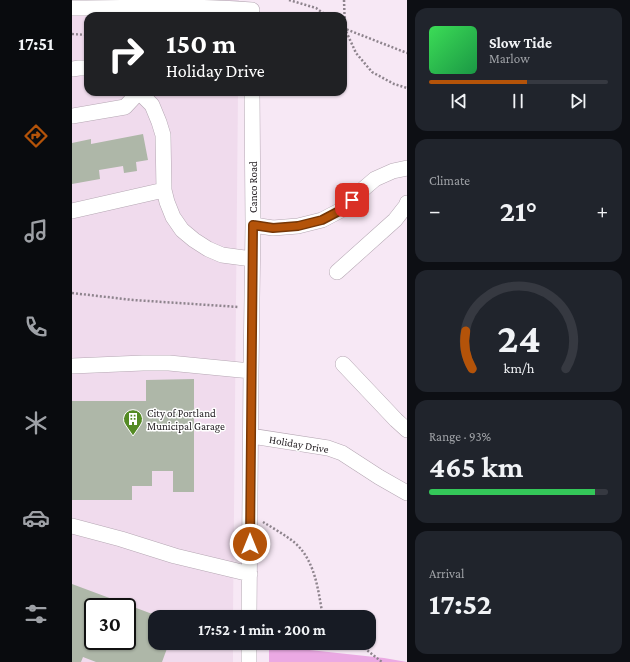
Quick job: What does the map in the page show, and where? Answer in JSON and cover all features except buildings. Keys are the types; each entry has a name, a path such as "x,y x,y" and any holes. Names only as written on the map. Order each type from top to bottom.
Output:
{"street":[{"path":"72,8 198,7 252,9"},
{"path":"72,68 84,68"},
{"path":"72,116 125,107 135,96"},
{"path":"143,96 152,105 163,135 164,190 173,217 182,230 208,249 222,255 252,258"},
{"name":"Canco Road","path":"249,610 253,225 252,96"},
{"path":"253,225 273,228 298,226 322,220 343,209 375,179 393,171 407,168"},
{"path":"72,211 164,190"},
{"path":"337,272 395,220 407,203"},
{"path":"72,366 169,363 251,371"},
{"path":"343,364 404,423"},
{"name":"Holiday Drive","path":"251,436 328,448 342,454 407,492"},
{"path":"72,526 121,539 175,556 250,574"},
{"path":"249,650 249,662"}],"path":[{"path":"289,0 316,8 322,12"},
{"path":"344,0 344,12"},
{"path":"347,29 407,53"},
{"path":"72,34 84,35"},
{"path":"347,34 356,52 372,72 394,84 407,88"},
{"path":"72,293 133,300 251,308"},
{"path":"250,513 295,543 304,553 313,569 322,610"},
{"path":"367,650 382,662"}],"shaded area":[{"path":"72,0 239,0 239,12 84,12 84,96 238,96 233,610 148,610 148,650 233,650 233,662 72,662"},
{"path":"269,650 310,650 407,662 269,662"}],"place":[{"name":"City of Portland Municipal Garage","path":"133,436"}],"route":[{"path":"250,544 253,225 273,228 298,226 322,220 343,209 352,200"}]}
